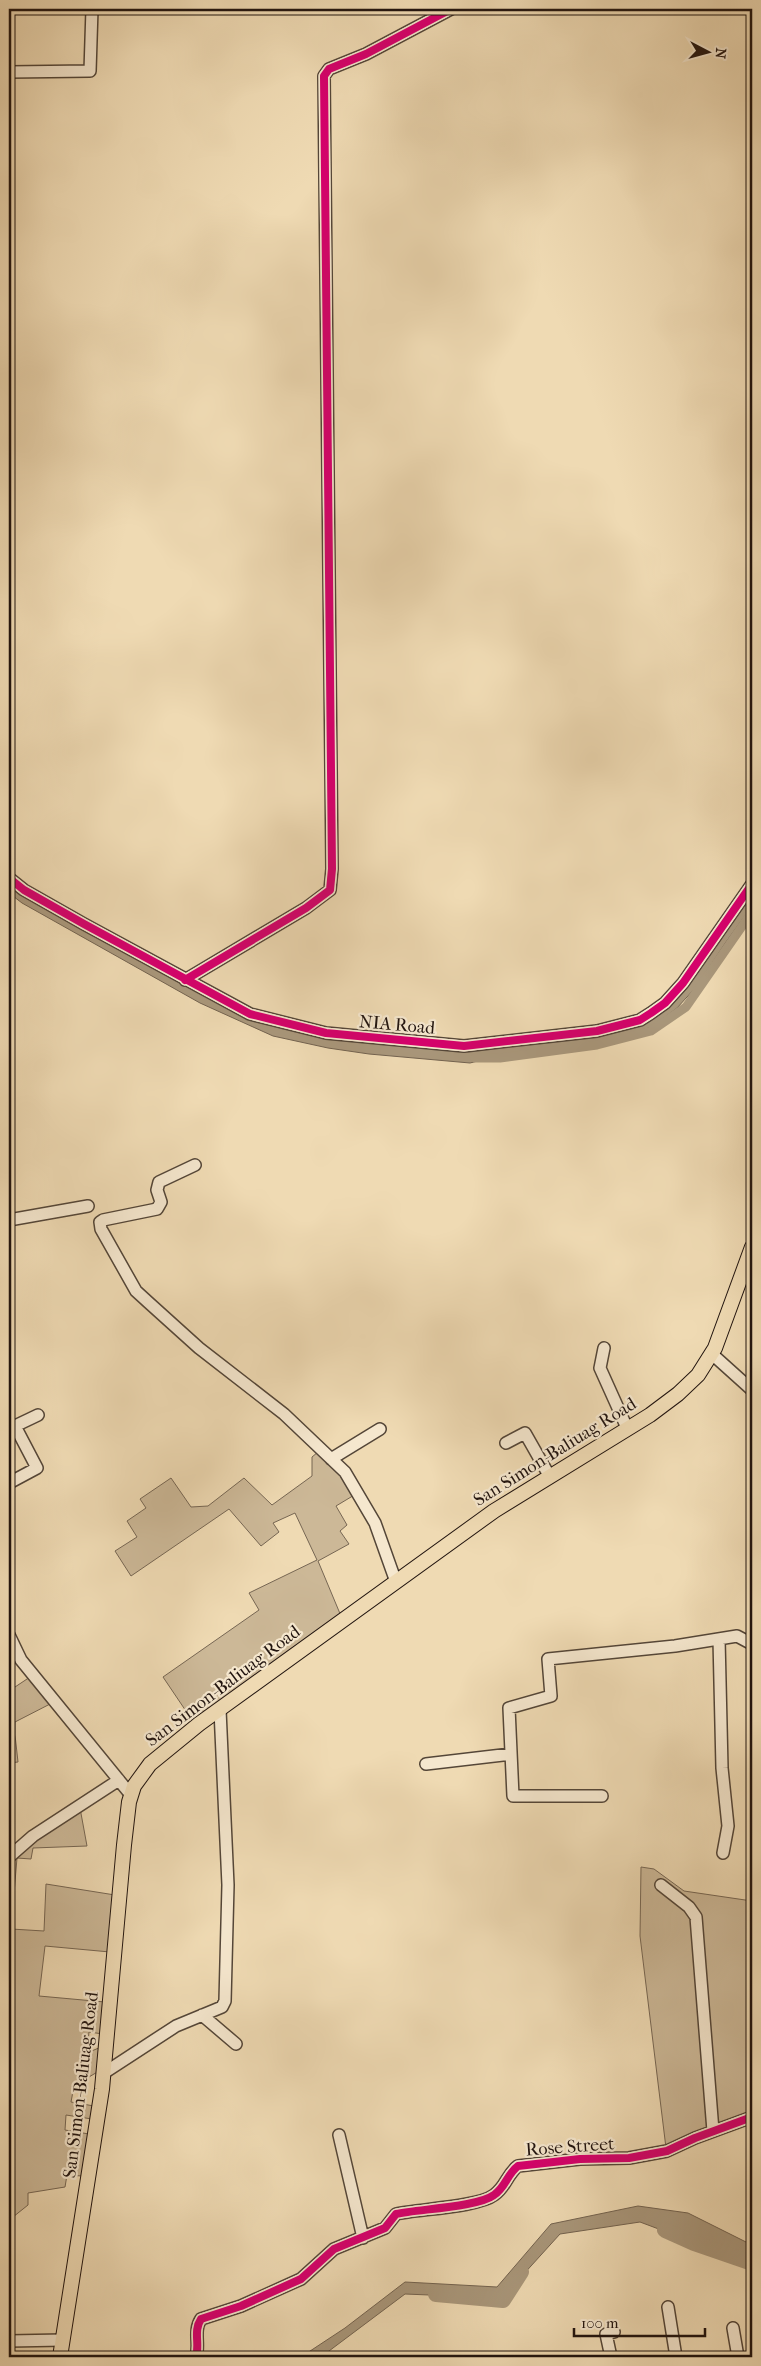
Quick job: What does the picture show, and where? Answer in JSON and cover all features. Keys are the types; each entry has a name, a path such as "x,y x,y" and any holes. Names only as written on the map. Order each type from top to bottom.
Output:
{"main road":[{"name":"San Simon-Baliuag Road","path":"60,2357 104,2073 124,1845 134,1786 150,1764 220,1710 494,1511 628,1428 678,1394 698,1375 712,1354 752,1246"}],"street":[{"path":"9,72 90,72 92,9"},
{"path":"185,980 306,908 330,890 332,869 324,76 329,69 366,54 451,9"},
{"name":"NIA Road","path":"9,878 41,900 250,1014 326,1033 468,1046 596,1031 640,1020 665,1003 683,983 752,884"},
{"path":"195,1165 158,1182 157,1190 160,1202 158,1209 103,1220 100,1222 101,1229 136,1291 199,1348 284,1414 345,1472 371,1516 396,1582"},
{"path":"9,1220 88,1206"},
{"path":"604,1348 600,1368 628,1428"},
{"path":"712,1354 752,1390"},
{"path":"9,1483 37,1468 15,1426 38,1415"},
{"path":"331,1459 380,1430"},
{"path":"506,1443 525,1433 550,1477"},
{"path":"9,1635 21,1660 132,1795"},
{"path":"602,1796 513,1796 509,1708 550,1696 548,1659 737,1636 752,1644"},
{"path":"719,1639 722,1768 728,1826 722,1853"},
{"path":"104,2073 176,2026 222,2007 227,1993 228,1885 220,1710"},
{"path":"426,1764 511,1754"},
{"path":"9,1857 32,1836 119,1780"},
{"path":"661,1885 689,1907 696,1917 713,2131"},
{"path":"202,2016 236,2044"},
{"name":"Rose Street","path":"196,2357 198,2352 196,2330 201,2319 241,2306 295,2282 307,2275 334,2248 384,2228 396,2214 483,2200 493,2196 503,2188 510,2172 518,2166 580,2159 630,2158 667,2151 752,2117"},
{"path":"339,2135 363,2238"},
{"path":"668,2307 676,2357"},
{"path":"732,2328 738,2357"},
{"path":"611,2357 606,2334 614,2332"},
{"path":"9,2341 63,2340"}],"shaded area":[{"path":"9,882 250,1017 464,1048 652,1017 752,889 752,906 697,986 677,1008 652,1027 599,1043 493,1057 470,1063 369,1054 328,1048 273,1036 200,1003 22,903 9,893"},
{"path":"318,1452 343,1474 356,1494 336,1506 347,1525 340,1531 349,1544 318,1561 341,1616 192,1720 163,1677 259,1610 249,1593 317,1560 295,1513 273,1523 279,1532 261,1546 229,1509 131,1576 115,1551 137,1537 127,1521 146,1508 140,1499 171,1478 191,1507 208,1506 244,1478 272,1505 312,1476 312,1457"},
{"path":"30,1677 52,1703 15,1722 18,1762 9,1763 9,1691"},
{"path":"80,1808 87,1846 33,1848 31,1859 17,1858 11,1929 44,1931 46,1884 115,1895 110,1952 45,1946 39,1996 105,2002 103,2034 89,2032 87,2053 101,2047 99,2071 74,2086 71,2102 94,2106 92,2119 66,2115 65,2130 89,2134 82,2176 67,2175 65,2187 28,2193 28,2205 13,2217 9,2202 9,1862 21,1849"},
{"path":"641,1867 654,1869 684,1891 752,1901 752,2113 717,2126 700,1918 687,1909 693,1919 709,2129 666,2148 640,1936"},
{"path":"638,2206 688,2213 752,2245 752,2264 640,2222 560,2234 502,2298 405,2294 321,2357 301,2357 345,2328 405,2282 497,2287 551,2224"}],"waterway":[{"path":"475,1058 500,1058 597,1045 651,1031 686,1007 752,912"},
{"path":"665,2230 694,2243 752,2263"},
{"path":"436,2294 503,2300 521,2272"}],"cycle path":[{"path":"185,980 306,908 330,890 332,869 324,76 329,69 366,54 451,9"},
{"path":"9,878 24,890 84,924 250,1014 326,1033 464,1046 597,1031 640,1020 665,1003 683,983 752,884"},
{"path":"196,2357 197,2328 201,2319 241,2306 301,2279 334,2249 385,2228 396,2214 462,2205 486,2199 498,2192 518,2166 580,2159 629,2158 667,2151 695,2138 752,2117"}]}
